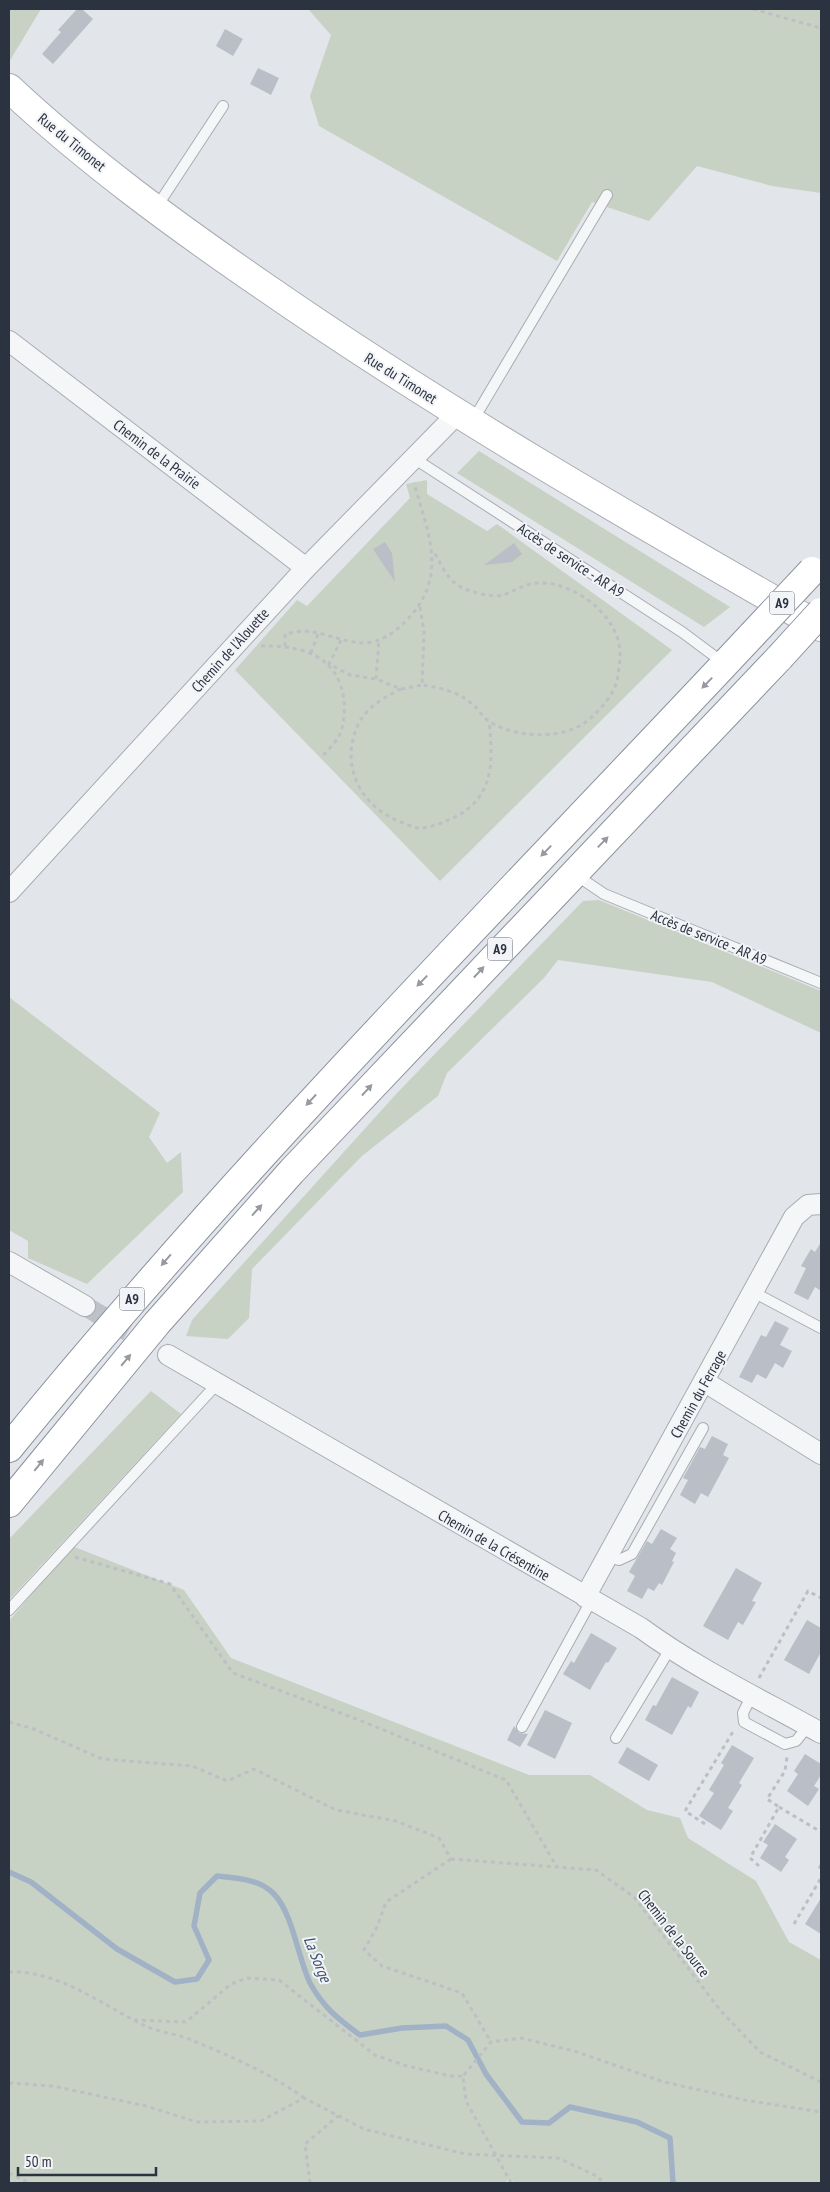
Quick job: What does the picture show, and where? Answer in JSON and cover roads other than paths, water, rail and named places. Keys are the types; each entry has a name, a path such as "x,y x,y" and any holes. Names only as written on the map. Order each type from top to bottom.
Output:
{"main road":[{"name":"Rue du Timonet","path":"9,88 156,208 357,351 628,517 821,627"},
{"name":"A9","path":"9,1448 130,1301 266,1148 404,1000 817,566"},
{"name":"A9","path":"9,1503 100,1390 231,1239 361,1096 821,612"}],"street":[{"name":"Chemin de la Prairie","path":"9,341 306,568"},
{"name":"Chemin de l'Alouette","path":"9,892 306,568 411,463 464,418"},
{"name":"Chemin du Ferrage","path":"588,1599 608,1556 794,1217 808,1205 821,1204"},
{"path":"9,1262 85,1306"},
{"name":"Chemin de la Crésentine","path":"168,1355 641,1628 670,1649 815,1729"},
{"path":"705,1382 821,1454"}],"lane":[{"path":"156,208 222,106"},
{"path":"464,418 607,195"},
{"name":"Accès de service - AR A9","path":"411,463 682,632 725,664"},
{"name":"Accès de service - AR A9","path":"573,874 604,894 821,983"},
{"path":"753,1292 821,1328"},
{"path":"9,1610 217,1384"},
{"path":"608,1556 619,1560 632,1554 702,1428"},
{"path":"522,1727 588,1599"},
{"path":"616,1738 670,1649"},
{"path":"751,1695 743,1713 744,1722 785,1744 796,1741 815,1729"}],"waterway":[{"name":"La Sorge","path":"9,1872 31,1882 117,1949 175,1982 197,1979 209,1960 194,1926 200,1893 217,1876 247,1880 262,1885 274,1894 281,1903 291,1924 310,1983 320,1999 345,2024 360,2035 402,2028 446,2026 468,2040 486,2074 522,2122 549,2123 570,2107 637,2122 670,2138 673,2183"}],"tunnel":[{"path":"85,1306 168,1355"}]}
